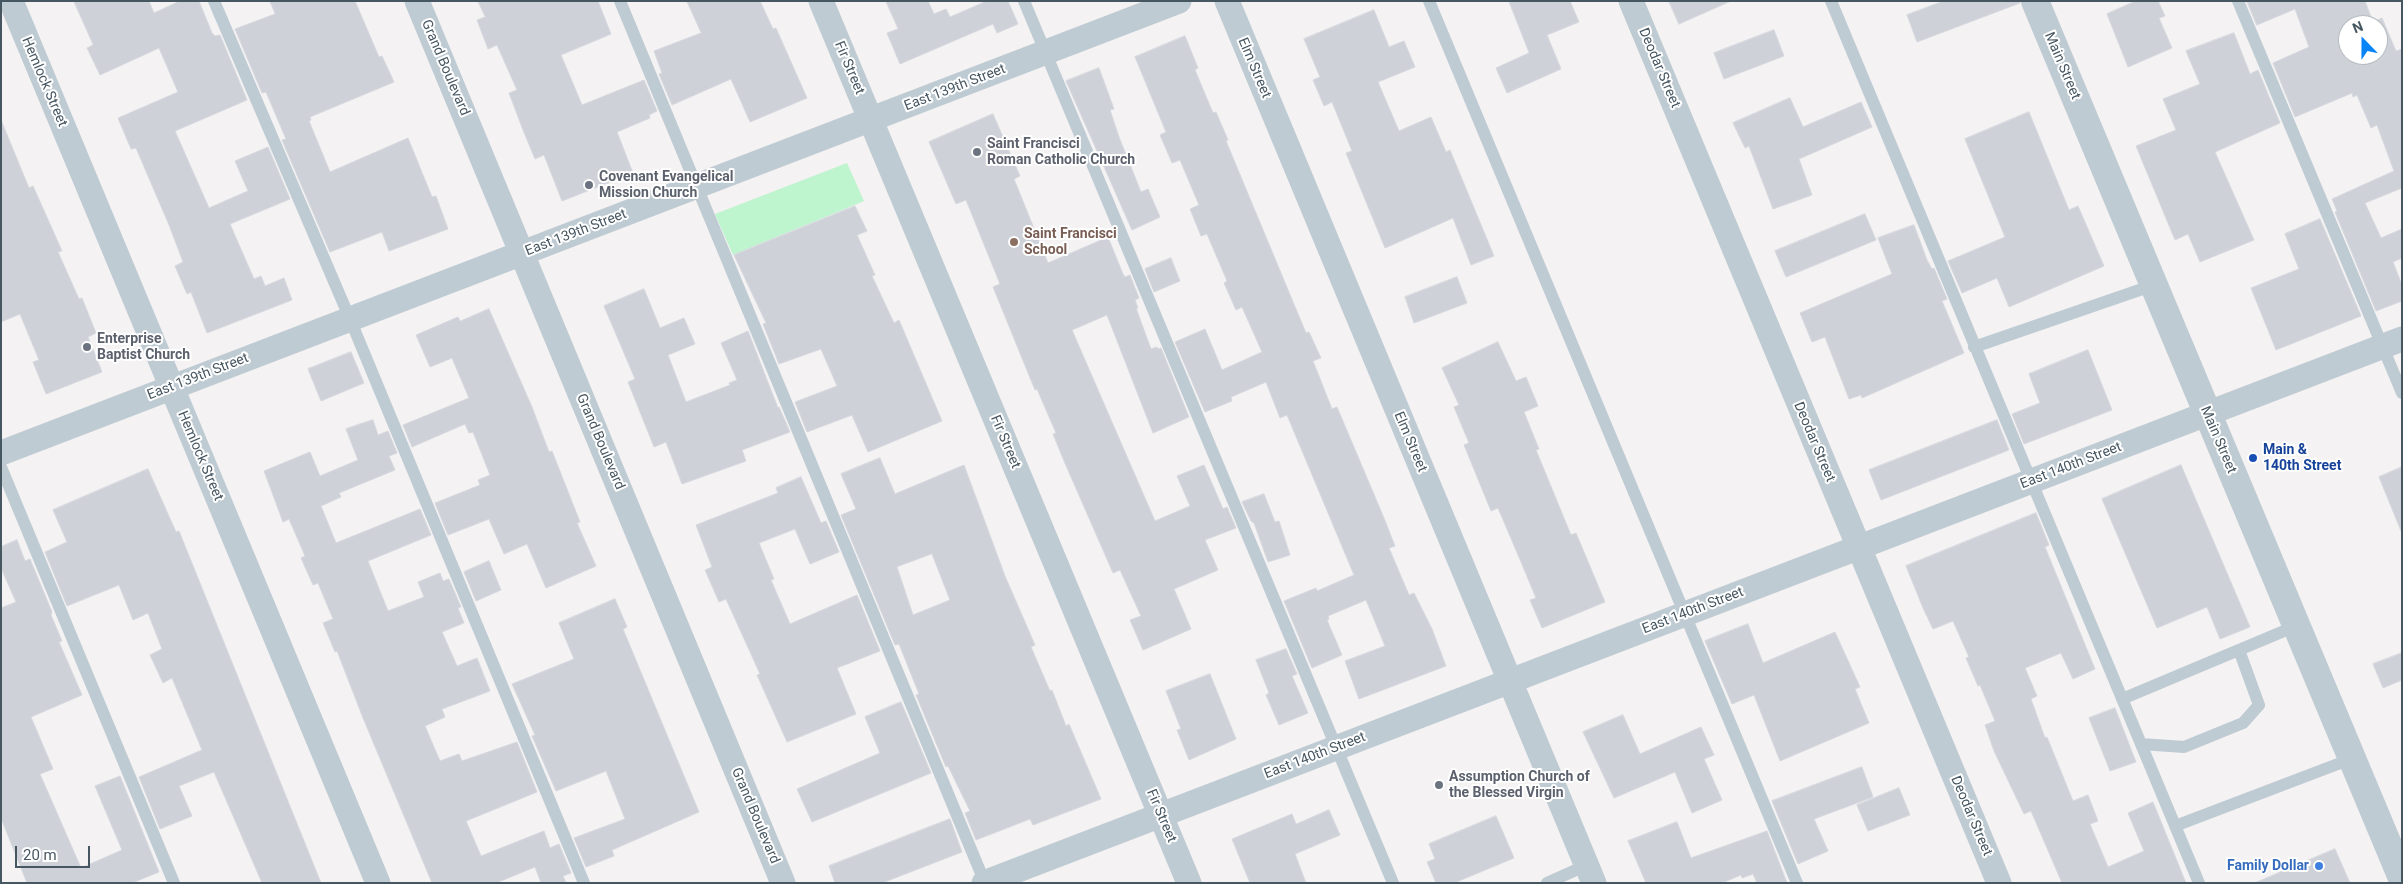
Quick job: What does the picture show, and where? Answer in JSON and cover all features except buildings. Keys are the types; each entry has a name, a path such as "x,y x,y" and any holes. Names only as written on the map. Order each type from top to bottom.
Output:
{"street":[{"name":"Hemlock Street","path":"11,1 378,883"},
{"name":"Grand Boulevard","path":"417,1 782,883"},
{"name":"Fir Street","path":"821,1 1189,883"},
{"name":"East 139th Street","path":"1,453 1179,1"},
{"name":"Elm Street","path":"1227,1 1590,874"},
{"name":"Deodar Street","path":"1631,1 1999,883"},
{"name":"Main Street","path":"2036,1 2402,878"},
{"name":"East 140th Street","path":"985,883 2392,343"}],"lane":[{"path":"214,1 350,319 584,883"},
{"path":"620,1 985,883"},
{"path":"1024,1 1393,883"},
{"path":"1428,1 1797,883"},
{"path":"1831,1 2030,482 2199,883"},
{"path":"2238,1 2392,343 2402,392"},
{"path":"1974,347 2154,285"},
{"path":"1,467 174,883"},
{"path":"2122,699 2296,626"},
{"path":"2141,744 2184,747 2243,723 2259,706 2239,650"},
{"path":"2175,826 2351,758"},
{"path":"1547,883 1590,874"}],"green space":[{"path":"847,163 864,201 733,255 715,214"}],"place":[{"name":"Saint Francisci Roman Catholic Church","path":"977,152"},
{"name":"Covenant Evangelical Mission Church","path":"589,185"},
{"name":"Saint Francisci School","path":"1014,242"},
{"name":"Enterprise Baptist Church","path":"87,347"},
{"name":"Main & 140th Street","path":"2253,458"},
{"name":"Assumption Church of the Blessed Virgin","path":"1439,785"},
{"name":"Family Dollar","path":"2319,866"}]}
